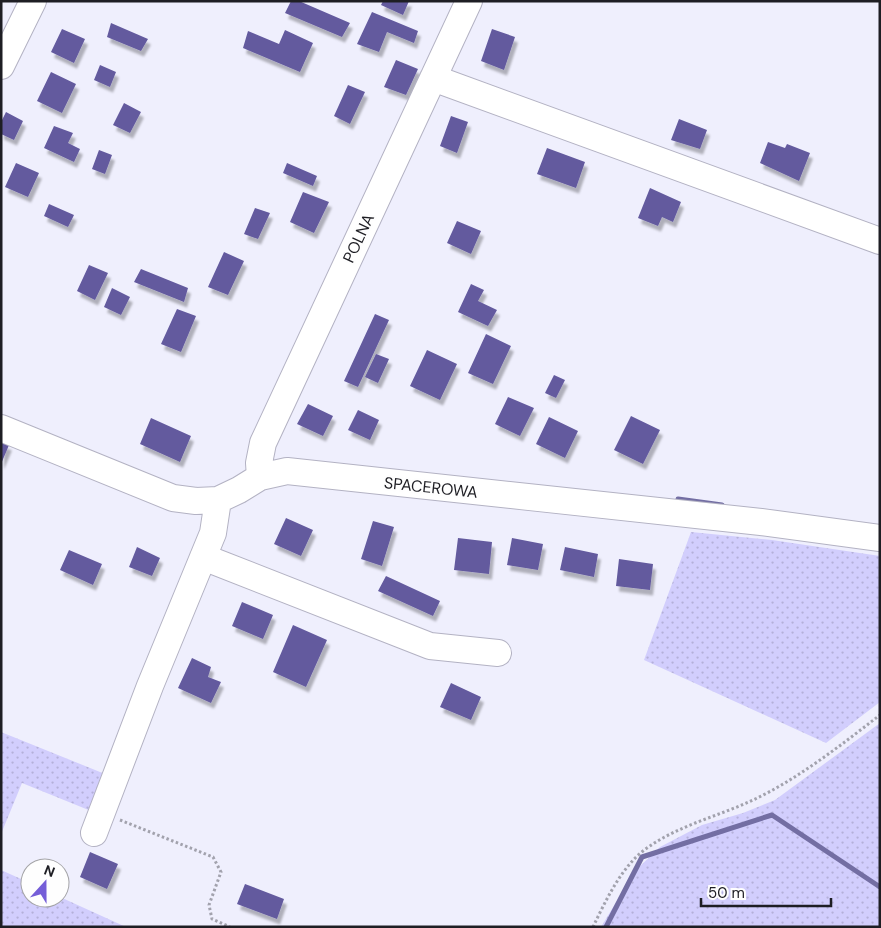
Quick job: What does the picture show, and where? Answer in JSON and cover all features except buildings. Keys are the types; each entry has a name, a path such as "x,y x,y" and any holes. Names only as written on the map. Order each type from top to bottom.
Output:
{"street":[{"path":"1,66 33,1"},
{"name":"POLNA","path":"260,477 259,463 262,443 469,1"},
{"path":"433,78 880,241"},
{"name":"SPACEROWA","path":"1,428 173,498 196,501 218,500 260,477 287,471 761,522 880,538"},
{"path":"98,823 150,686 213,533 218,500"},
{"path":"203,557 430,646 498,653"}],"path":[{"path":"593,927 609,895 625,870 641,852 667,835 753,800 777,788 841,745 880,715"},
{"path":"98,823 213,857 221,872 209,905 212,919 230,927"}],"shaded area":[{"path":"691,532 772,540 880,556 880,702 826,743 644,660"},
{"path":"880,723 880,927 601,927 635,871 660,847 702,825 743,813 775,800"},
{"path":"1,732 105,774 91,811 22,783 1,834"},
{"path":"1,870 20,879 20,908 70,908 70,902 126,927 1,927"}],"waterway":[{"path":"678,499 722,505"},
{"path":"606,927 642,857 772,815 880,887"}]}
